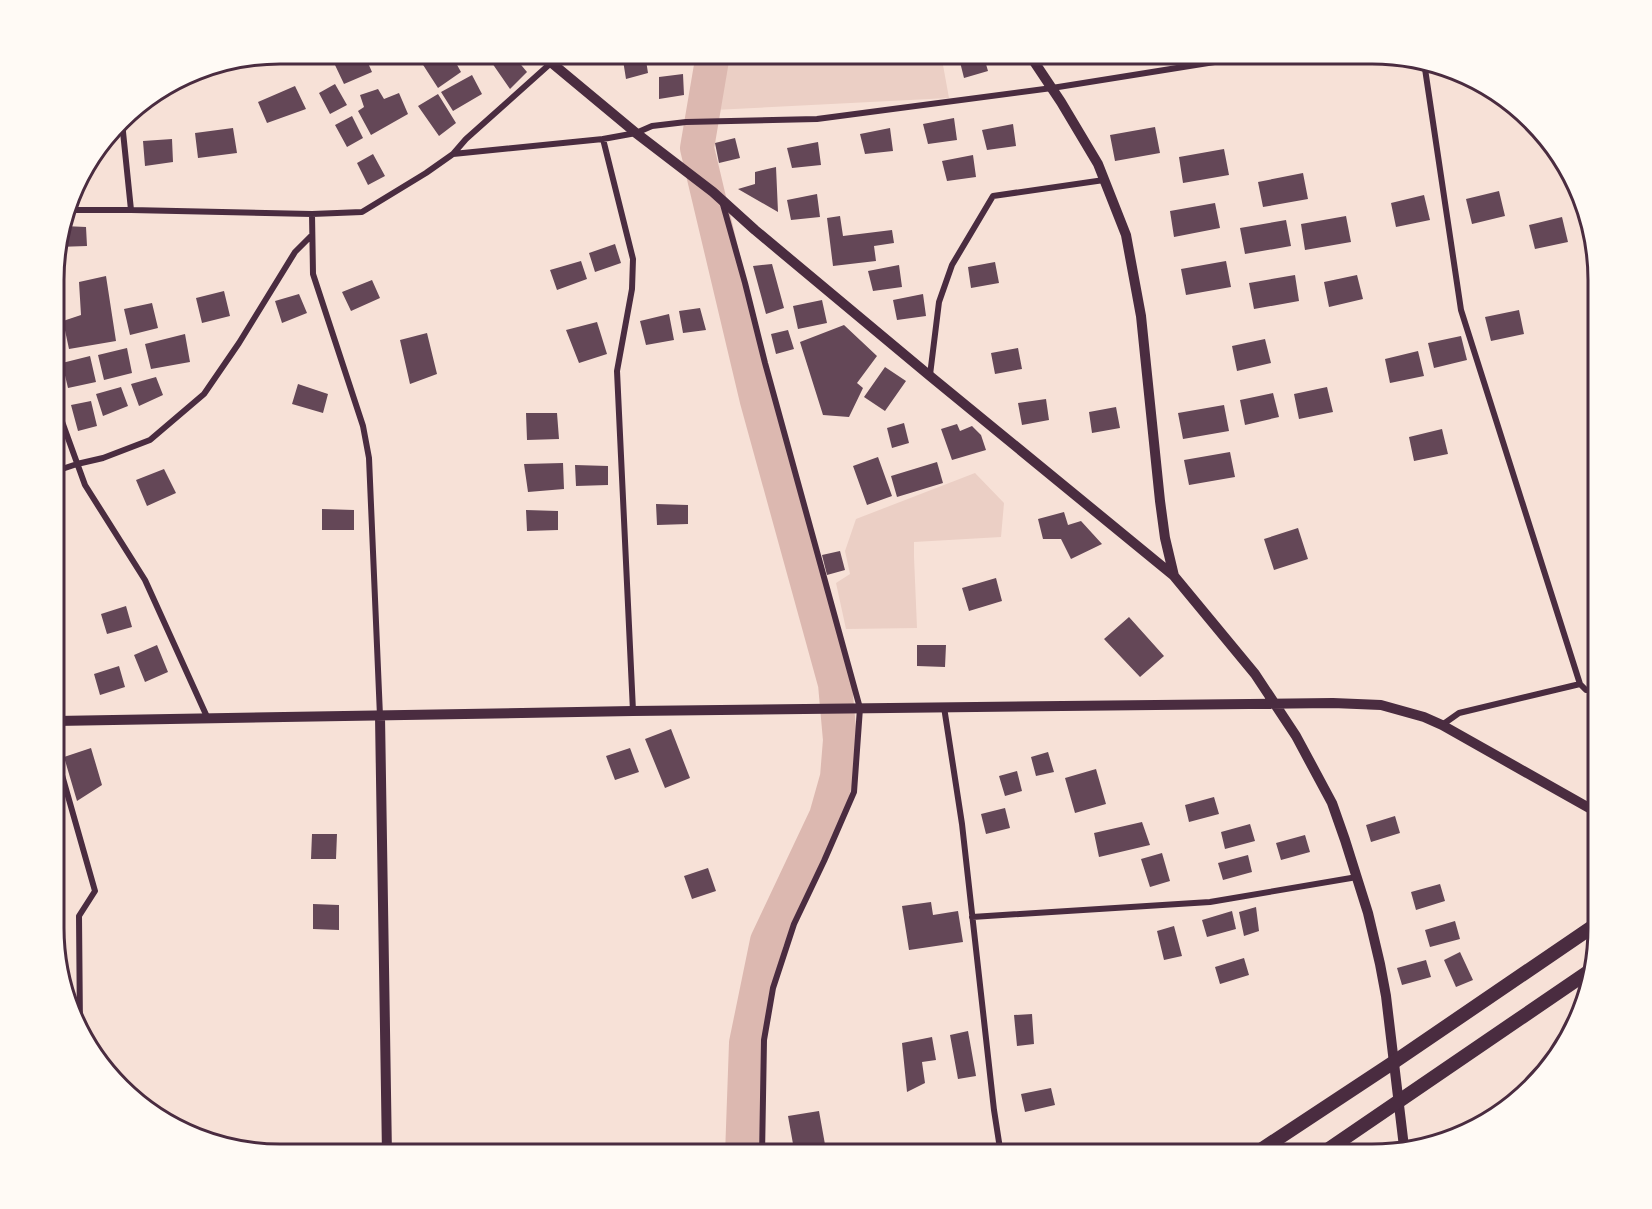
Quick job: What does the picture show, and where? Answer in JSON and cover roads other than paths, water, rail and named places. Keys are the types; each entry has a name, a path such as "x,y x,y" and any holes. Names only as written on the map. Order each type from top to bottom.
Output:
{"highway":[{"path":"1270,1144 1588,930"},
{"path":"1336,1144 1582,976"}],"street":[{"path":"76,210 312,214 362,212 453,154 466,139 550,64"},
{"path":"552,64 636,133 691,174 930,376 1174,576 1255,675 1296,736 1332,803 1357,877 1368,912 1386,996 1403,1142"},
{"path":"1036,64 1098,164 1126,235 1141,316 1165,538 1174,576"},
{"path":"453,154 603,139 636,133 652,126 686,122 817,118 1052,88 1202,64"},
{"path":"1425,72 1461,310 1580,684 1588,690"},
{"path":"123,133 131,210"},
{"path":"603,139 633,259 632,289 617,371 633,711"},
{"path":"930,376 939,302 952,265 993,196 1104,180"},
{"path":"717,196 745,283 856,708 854,792 794,924 773,988 764,1040 762,1144"},
{"path":"312,214 314,274 363,426 369,458 380,716 387,1144"},
{"path":"64,468 103,458 150,440 204,394 239,343 295,252 312,235"},
{"path":"64,427 85,484 145,580 208,718"},
{"path":"1442,725 1459,713 1580,684"},
{"path":"64,721 856,708 1333,703 1381,705 1424,717 1442,725 1588,807"},
{"path":"944,707 962,824 999,1144"},
{"path":"64,782 95,891 79,916 80,1008"},
{"path":"972,917 1210,902 1357,877"}],"waterway":[{"path":"711,64 697,148 757,401 835,684 840,740 837,777 826,816 767,941 746,1043 742,1144"}]}
